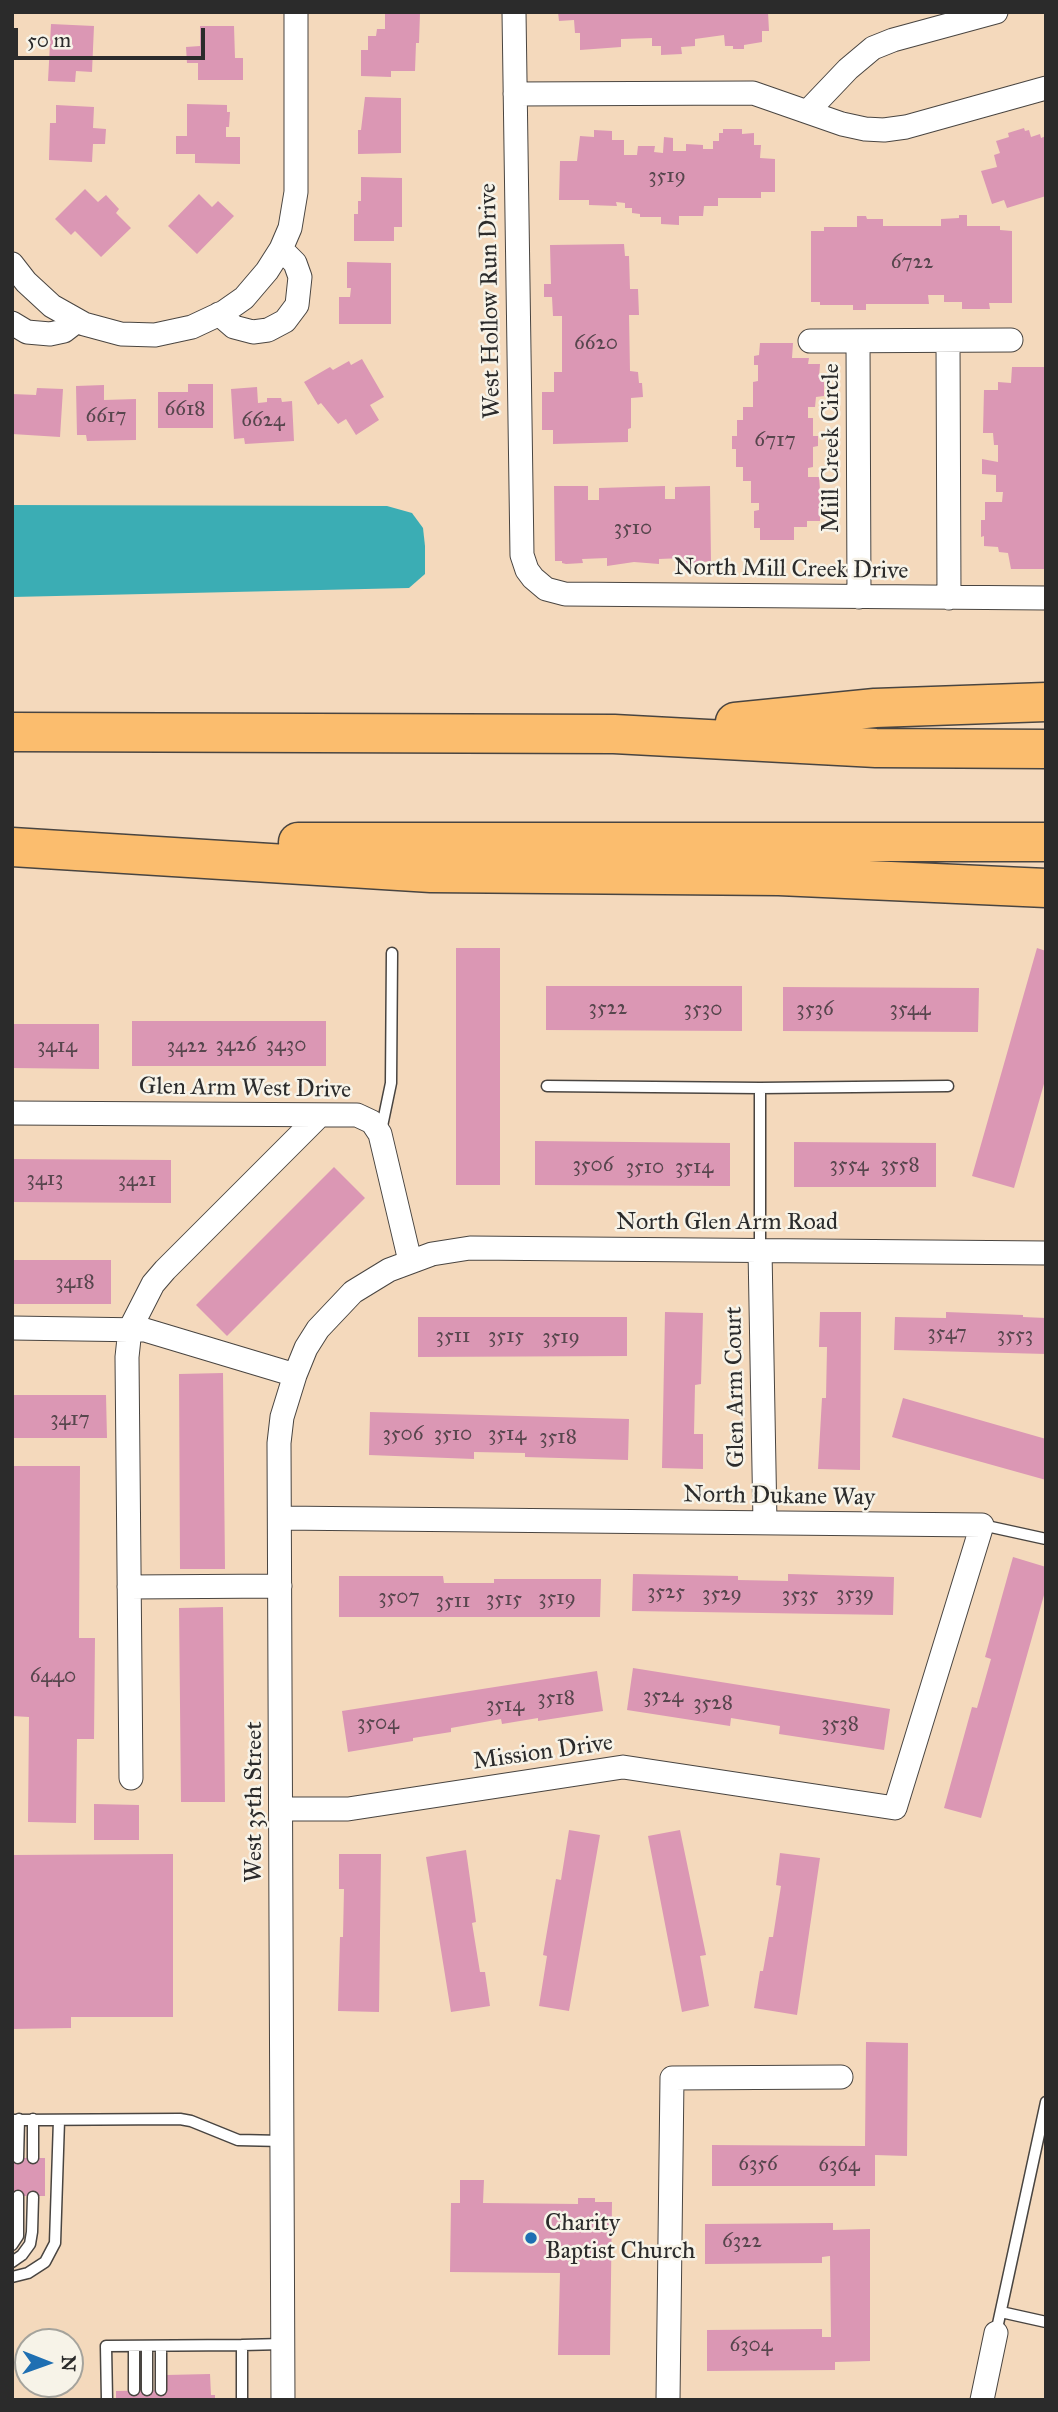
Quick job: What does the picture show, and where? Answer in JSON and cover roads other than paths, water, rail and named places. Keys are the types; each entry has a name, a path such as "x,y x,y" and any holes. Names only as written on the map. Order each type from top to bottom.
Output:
{"highway":[{"path":"614,734 875,708 1046,702"},
{"path":"12,732 614,734 876,748 1046,749"},
{"path":"12,846 427,840 1046,842"},
{"path":"12,846 431,873 779,876 1046,888"}],"street":[{"path":"12,264 43,299 77,321 107,331 144,336 192,327 244,298 267,271 290,228 296,192 296,12"},
{"name":"West Hollow Run Drive","path":"514,12 522,555 527,570 538,584"},
{"path":"808,111 848,69 873,48 996,12"},
{"path":"515,94 740,91 759,94 856,127 890,129 1039,90"},
{"path":"219,314 234,327 253,332 268,330 289,317 299,300 300,277 295,263 281,248"},
{"path":"12,323 27,332 50,334 64,331 77,321"},
{"name":"Mill Creek Circle","path":"810,341 1011,340"},
{"name":"Mill Creek Circle","path":"858,341 859,597"},
{"path":"948,341 949,598"},
{"name":"North Mill Creek Drive","path":"538,584 565,594 1046,598"},
{"name":"Glen Arm West Drive","path":"12,1113 357,1115 372,1122 380,1134"},
{"path":"131,1778 127,1357 131,1329 153,1284 165,1270 320,1115"},
{"path":"380,1134 410,1261"},
{"name":"North Glen Arm Road","path":"410,1261 439,1252 470,1248 1046,1253"},
{"name":"Glen Arm Court","path":"760,1250 765,1523"},
{"name":"West 35th Street","path":"283,2400 281,1433 286,1401 311,1339 334,1309 361,1286 410,1261"},
{"path":"12,1328 145,1330 295,1375"},
{"name":"North Dukane Way","path":"280,1518 982,1525"},
{"name":"Mission Drive","path":"281,1809 348,1809 623,1767 895,1808 982,1525"},
{"path":"129,1587 280,1586"},
{"path":"668,2400 672,2078 841,2077"},
{"path":"982,2400 998,2322"}],"lane":[{"path":"380,1134 391,1083 391,953"},
{"path":"547,1086 948,1086"},
{"path":"760,1088 760,1250"},
{"path":"982,1525 1046,1539"},
{"path":"1046,2102 998,2322 1046,2322"},
{"path":"33,2119 33,2158"},
{"path":"19,2158 15,2120 180,2119 238,2140 282,2141"},
{"path":"12,2277 28,2273 46,2262 55,2243 59,2120"},
{"path":"12,2245 18,2236 18,2196"},
{"path":"12,2262 30,2244 33,2197"},
{"path":"107,2400 106,2346 283,2344"},
{"path":"242,2345 242,2400"},
{"path":"134,2346 134,2390"},
{"path":"147,2346 147,2390"},
{"path":"161,2346 161,2390"}],"water":[{"path":"12,505 387,506 412,513 423,528 425,574 409,588 12,597"}],"place":[{"name":"Charity Baptist Church","path":"531,2238"}]}
